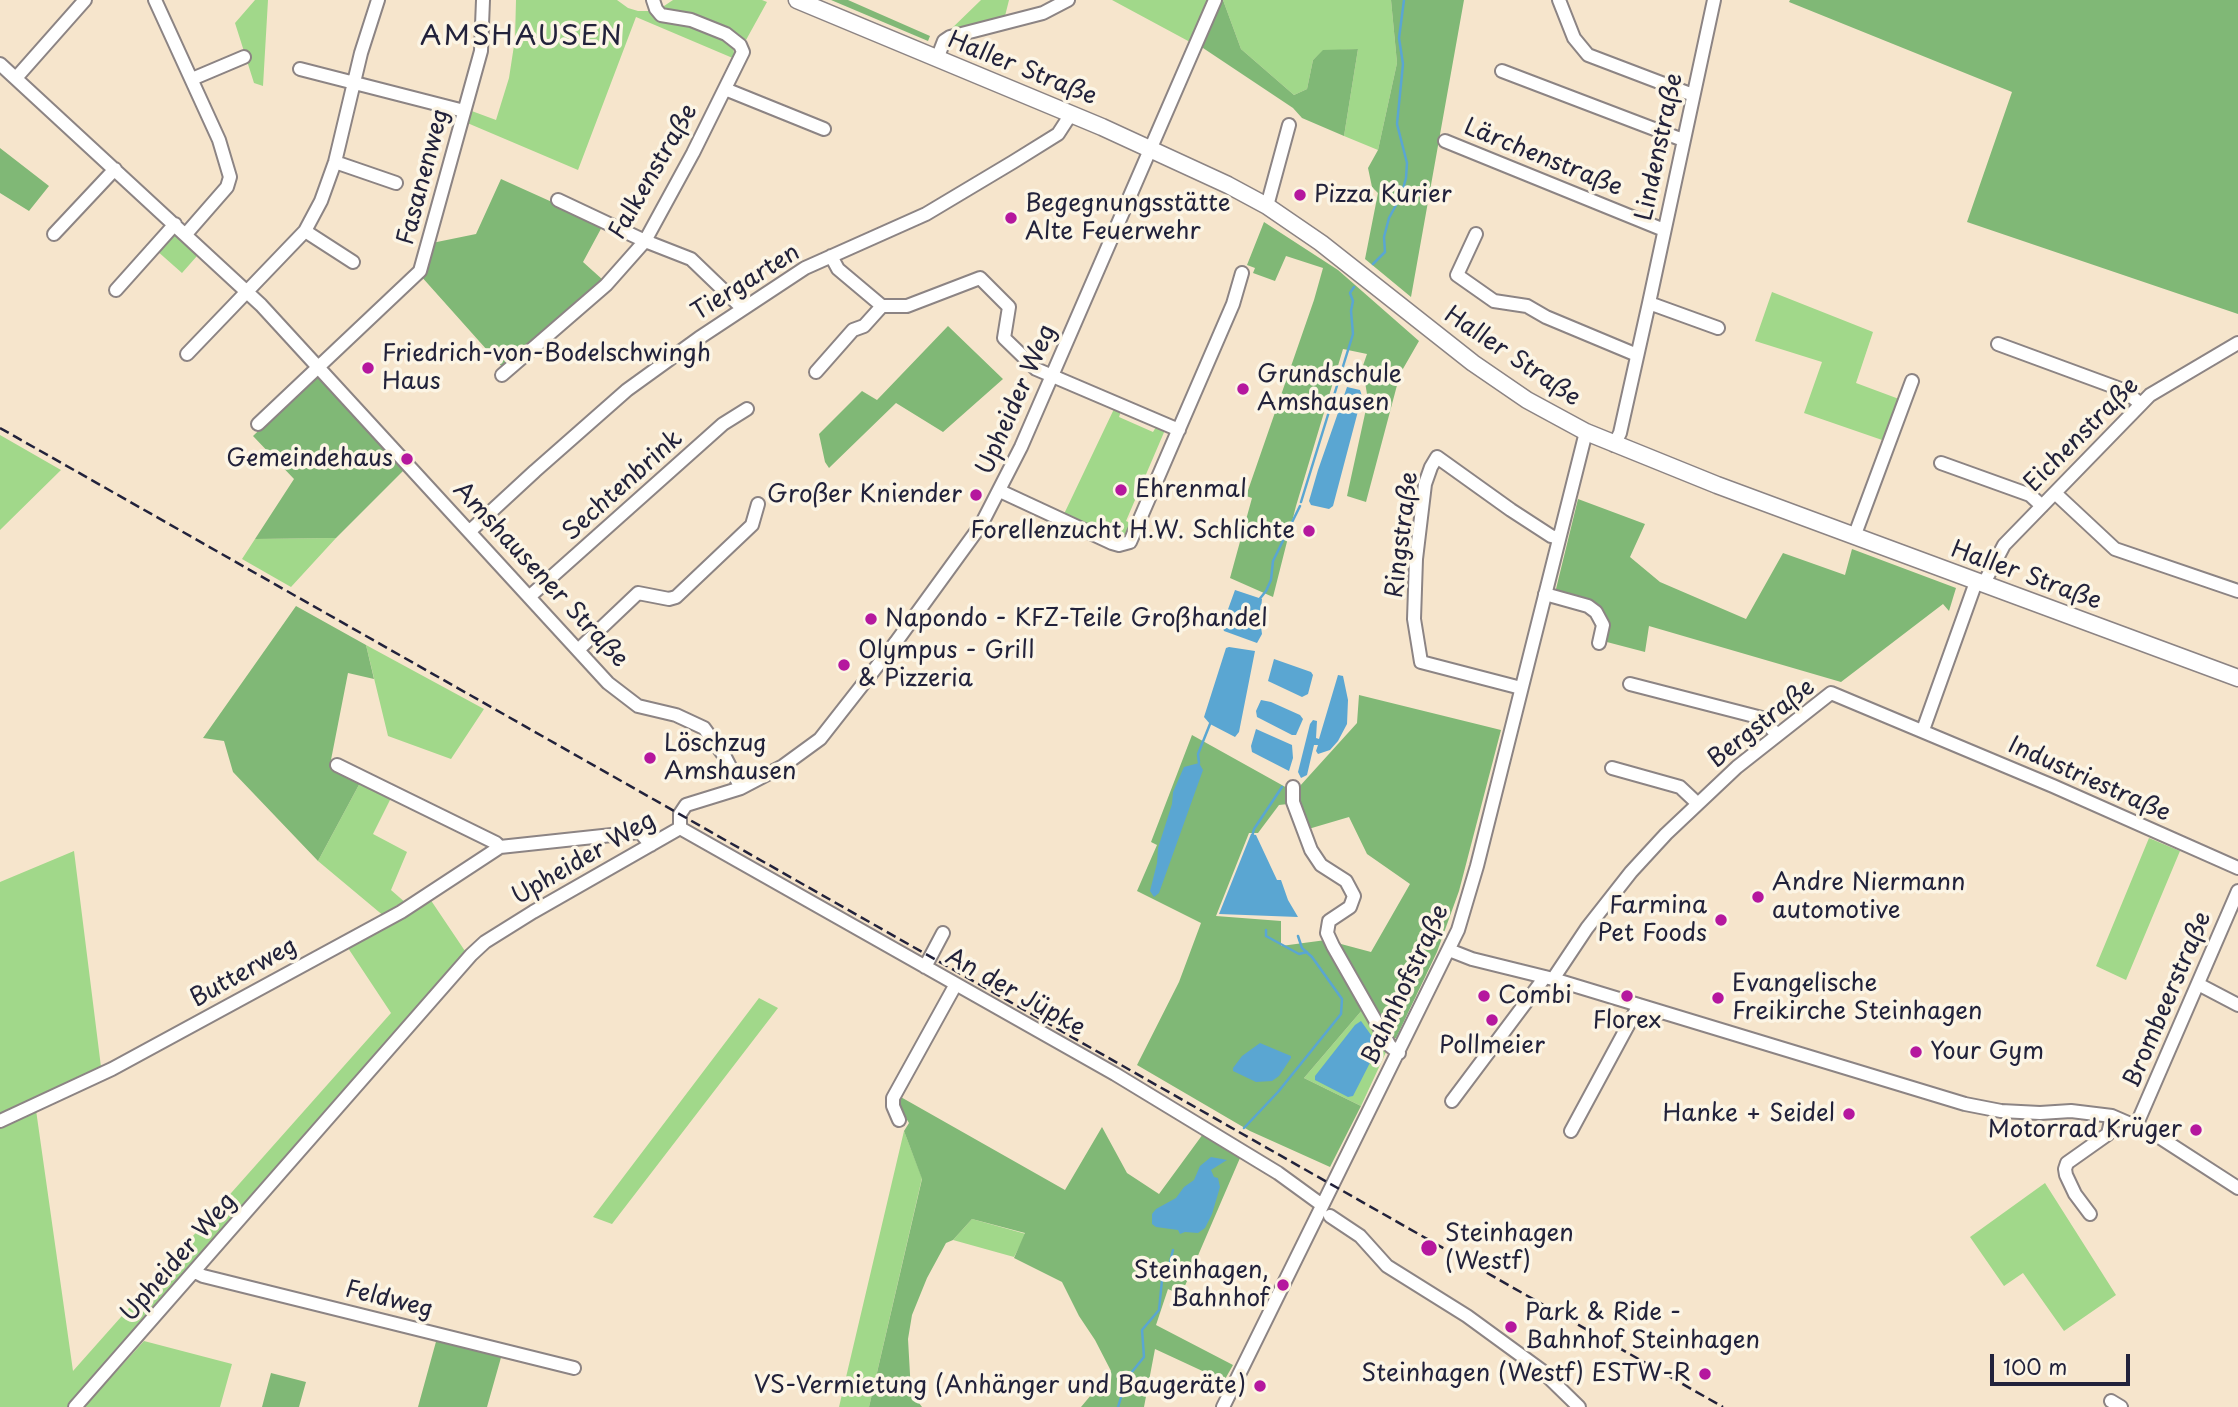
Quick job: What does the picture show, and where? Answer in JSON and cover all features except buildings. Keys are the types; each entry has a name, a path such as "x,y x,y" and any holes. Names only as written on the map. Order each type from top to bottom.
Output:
{"main road":[{"name":"Haller Straße","path":"797,0 1151,148 1267,206 1321,243 1473,363 1527,400 1586,432 1854,537 2238,678"}],"street":[{"path":"16,78 85,0"},
{"path":"155,0 219,141 230,177 227,187 186,234"},
{"path":"187,354 305,231 321,201 335,162 360,53 378,0"},
{"name":"Fasanenweg","path":"319,365 421,271 481,51 483,0"},
{"name":"Falkenstraße","path":"502,375 606,285 645,242 743,52 740,45 726,34 711,27 662,15 653,0"},
{"path":"937,59 944,41 950,37 1043,13 1068,0"},
{"name":"Upheider Weg","path":"75,1407 452,976 485,942 680,828 680,814 686,806 741,788 803,753 838,718 965,549 999,491 1052,376 1215,0"},
{"path":"1559,0 1574,38 1588,55 1693,95"},
{"name":"Lindenstraße","path":"1614,445 1620,433 1714,0"},
{"path":"192,79 244,57"},
{"name":"Amshausener Straße","path":"0,64 248,292 319,365 608,683 638,706 676,715 704,728 725,757 741,788"},
{"path":"300,69 464,111"},
{"path":"1502,71 1683,140"},
{"path":"725,89 824,129"},
{"name":"Tiergarten","path":"470,531 627,390 742,308 805,268 926,214 1058,134 1071,114"},
{"path":"1267,206 1289,125"},
{"name":"Lärchenstraße","path":"1445,141 1664,230"},
{"path":"335,162 396,183"},
{"path":"54,234 115,169"},
{"path":"558,200 645,242 691,259 742,308"},
{"path":"116,290 175,224"},
{"path":"305,231 353,262"},
{"path":"1475,234 1457,275 1494,301 1527,306 1546,317 1637,355"},
{"path":"831,256 838,269 882,306 907,306 980,278 1009,307 1004,338 1036,369 1179,430"},
{"path":"999,491 1112,543 1125,544 1134,537 1233,304 1242,273"},
{"path":"1649,303 1718,328"},
{"path":"816,372 853,330 864,326 882,306"},
{"path":"1998,344 2123,390 2141,404"},
{"name":"Eichenstraße","path":"1980,584 2004,545 2157,389 2236,350"},
{"path":"258,424 319,365"},
{"path":"1854,537 1912,381"},
{"name":"Sechtenbrink","path":"529,597 723,424 747,409"},
{"name":"Bahnhofstraße","path":"1223,1407 1326,1211 1449,950 1468,900 1586,432"},
{"name":"Ringstraße","path":"1521,688 1421,662 1414,619 1416,559 1425,484 1430,467 1437,457 1511,510 1551,536 1559,538"},
{"path":"1941,463 2030,495 2042,506"},
{"path":"2055,493 2115,549 2238,591"},
{"path":"578,650 638,593 669,599 676,597 752,524 758,505"},
{"path":"1923,730 1980,584"},
{"path":"1545,594 1588,606 1597,612 1603,625 1599,643"},
{"path":"1630,684 1762,718 1777,735"},
{"name":"Bergstraße","path":"1452,1101 1631,872 1697,803 1777,735 1831,693 1923,730"},
{"name":"Industriestraße","path":"1923,730 2238,868"},
{"path":"337,765 496,842 500,847"},
{"path":"1612,768 1680,787 1697,803"},
{"path":"1293,787 1293,802 1311,850 1321,865 1346,881 1355,900 1327,925 1330,939 1390,1046 1399,1053"},
{"name":"An der Jüpke","path":"680,828 1115,1074 1278,1173 1360,1236 1387,1266 1467,1315 1541,1370 1579,1407"},
{"name":"Butterweg","path":"0,1121 113,1069 389,919 500,847 640,832 648,838 651,845"},
{"name":"Brombeerstraße","path":"2136,1126 2238,891"},
{"path":"925,967 943,933"},
{"path":"1449,950 1965,1104 2001,1111 2071,1111 2112,1116 2156,1135 2238,1188"},
{"path":"900,1120 892,1098 956,984"},
{"path":"2198,984 2238,1005"},
{"path":"1571,1131 1639,1005"},
{"path":"2090,1214 2075,1194 2065,1168 2067,1163 2108,1134 2112,1116"},
{"name":"Feldweg","path":"195,1272 574,1368"}],"green space":[{"path":"255,0 268,0 263,86 254,83 235,23"},
{"path":"516,0 617,0 628,8 651,11 659,20 682,23 720,36 733,47 735,59 636,17 578,170 465,122 469,110 496,120 509,78 515,39"},
{"path":"673,0 767,2 746,40 717,24 661,8"},
{"path":"831,0 848,0 930,36 928,41"},
{"path":"981,0 1009,0 1004,20 947,33"},
{"path":"1112,0 1208,0 1190,42"},
{"path":"1221,0 1241,49 1294,95 1307,89 1313,60 1323,50 1358,49 1344,136 1302,118 1293,108 1200,46"},
{"path":"1223,0 1391,0 1397,63 1378,150 1344,136 1358,49 1323,51 1313,60 1307,89 1294,95 1241,49"},
{"path":"1391,0 1464,0 1411,297 1365,259 1378,193 1372,187 1368,168 1378,150 1397,63"},
{"path":"2238,0 2238,314 1967,222 2012,92 1789,2"},
{"path":"0,148 49,186 29,211 0,193"},
{"path":"501,179 603,225 583,262 603,280 504,369 420,275 432,243 476,234"},
{"path":"1264,222 1338,270 1419,341 1400,374 1366,502 1347,496 1368,400 1365,382 1358,380 1367,354 1343,349 1296,506 1273,597 1230,578 1252,498 1246,496 1323,268 1286,256 1275,281 1253,273 1255,268 1247,265"},
{"path":"175,235 197,256 182,273 156,250 169,236"},
{"path":"1772,292 1873,332 1856,383 1899,399 1885,441 1804,413 1822,362 1755,341"},
{"path":"948,326 1003,379 943,432 896,403 829,468 825,462 819,434 862,391 877,400"},
{"path":"317,374 406,468 336,538 255,539 294,479 253,436"},
{"path":"1114,409 1121,411 1119,417 1153,432 1156,427 1165,430 1126,521 1134,525 1126,538 1118,540 1064,514"},
{"path":"0,435 61,470 0,530"},
{"path":"1578,499 1645,524 1630,557 1660,582 1746,619 1783,553 1845,575 1852,549 1956,588 1949,611 1943,604 1841,682 1649,626 1645,652 1603,641 1606,624 1555,593"},
{"path":"336,538 291,587 242,559 255,539"},
{"path":"296,606 366,645 374,679 348,673 330,765 361,781 318,861 233,772 224,741 203,738"},
{"path":"366,645 484,709 451,759 388,736"},
{"path":"1359,695 1501,730 1459,891 1437,952 1396,1038 1389,1039 1363,1009 1304,1078 1361,1106 1330,1167 1250,1131 1137,1065 1179,982 1201,923 1137,891 1157,845 1151,842 1192,735 1289,789 1299,787 1357,723","holes":["1297,803 1305,830 1349,817 1367,854 1410,884 1371,952 1326,940 1281,946 1281,921 1216,916 1249,833 1258,833 1279,805"]},
{"path":"361,781 392,796 373,834 407,852 391,890 407,904 385,917 318,861"},
{"path":"2149,838 2180,851 2126,980 2096,966"},
{"path":"74,851 101,1067 0,1114 0,882"},
{"path":"430,899 465,951 70,1407 0,1407 0,1125 36,1110 73,1371 391,1013 348,948"},
{"path":"759,998 778,1008 612,1224 593,1217"},
{"path":"1363,1009 1387,1050 1361,1106 1304,1078"},
{"path":"899,1096 1065,1190 1102,1127 1127,1173 1159,1194 1203,1134 1240,1158 1181,1295 1168,1289 1156,1325 1233,1365 1224,1381 1155,1349 1144,1407 1081,1407 1111,1371 1062,1282 1014,1258 1025,1233 972,1219 953,1240 946,1243 927,1278 912,1315 908,1339 911,1392 922,1407 869,1407 922,1179 904,1131 909,1123 899,1107"},
{"path":"904,1131 922,1178 869,1407 839,1407"},
{"path":"2045,1183 2116,1295 2064,1331 2023,1273 2004,1286 1970,1237"},
{"path":"972,1219 1026,1234 1014,1257 953,1240"},
{"path":"437,1338 502,1354 487,1407 418,1407"},
{"path":"144,1341 232,1364 220,1407 84,1407"},
{"path":"271,1373 306,1382 299,1407 262,1407"}],"water":[{"path":"1347,387 1360,390 1362,396 1333,506 1329,509 1311,505 1309,501 1318,470"},
{"path":"1235,590 1262,599 1262,634 1257,643 1224,631 1222,626"},
{"path":"1226,648 1255,651 1239,732 1235,737 1210,724 1204,717"},
{"path":"1274,659 1311,672 1313,675 1308,694 1302,697 1268,681"},
{"path":"1338,675 1343,676 1348,700 1347,724 1330,750 1318,754 1318,745 1314,745 1307,775 1301,778 1298,772 1310,724 1313,720 1317,721 1316,738 1319,739"},
{"path":"1261,700 1300,715 1303,719 1296,735 1257,717 1256,711"},
{"path":"1256,729 1292,745 1293,758 1289,771 1252,752"},
{"path":"1199,763 1203,770 1159,893 1154,897 1150,891 1173,792 1184,767"},
{"path":"1251,834 1256,835 1298,917 1219,914"},
{"path":"1361,1021 1381,1049 1375,1053 1353,1096 1348,1097 1315,1080 1315,1076"},
{"path":"1260,1043 1291,1056 1279,1076 1272,1081 1256,1082 1233,1071 1242,1056"},
{"path":"1211,1157 1227,1160 1211,1170 1214,1177 1218,1178 1220,1187 1205,1228 1198,1233 1180,1234 1178,1230 1152,1224 1152,1214 1156,1209 1176,1198 1184,1187 1194,1180 1200,1166"}],"waterway":[{"path":"1373,264 1385,252 1384,237 1389,218 1401,196 1406,178 1407,163 1397,124 1403,64 1399,38 1404,0"},
{"path":"1301,502 1353,334 1353,301 1350,293 1354,287"},
{"path":"1258,601 1271,580 1273,561 1300,506"},
{"path":"1199,763 1198,754 1210,724"},
{"path":"1252,837 1254,829 1282,787"},
{"path":"1266,930 1266,936 1299,954 1307,952"},
{"path":"1244,1128 1278,1092 1341,1014 1342,999 1312,957 1302,948 1298,936"},
{"path":"1118,1407 1127,1378 1144,1357 1142,1330 1159,1310 1163,1270 1170,1262 1173,1250"}],"railway":[{"path":"0,428 1723,1407"}],"place":[{"name":"Pizza Kurier","path":"1300,195"},
{"name":"Begegnungsstätte Alte Feuerwehr","path":"1011,218"},
{"name":"Friedrich-von-Bodelschwingh Haus","path":"368,368"},
{"name":"Grundschule Amshausen","path":"1243,389"},
{"name":"Gemeindehaus","path":"407,459"},
{"name":"Ehrenmal","path":"1121,490"},
{"name":"Großer Kniender","path":"976,495"},
{"name":"Forellenzucht H.W. Schlichte","path":"1309,531"},
{"name":"Napondo - KFZ-Teile Großhandel","path":"871,619"},
{"name":"Olympus - Grill & Pizzeria","path":"844,665"},
{"name":"Löschzug Amshausen","path":"650,758"},
{"name":"Andre Niermann automotive","path":"1758,897"},
{"name":"Farmina Pet Foods","path":"1721,920"},
{"name":"Combi","path":"1484,996"},
{"name":"Florex","path":"1627,996"},
{"name":"Evangelische Freikirche Steinhagen","path":"1718,998"},
{"name":"Pollmeier","path":"1492,1020"},
{"name":"Your Gym","path":"1916,1052"},
{"name":"Hanke + Seidel","path":"1849,1114"},
{"name":"Motorrad Krüger","path":"2196,1130"},
{"name":"Steinhagen (Westf)","path":"1429,1248"},
{"name":"Steinhagen, Bahnhof","path":"1283,1285"},
{"name":"Park & Ride - Bahnhof Steinhagen","path":"1511,1327"},
{"name":"Steinhagen (Westf) ESTW-R","path":"1705,1374"},
{"name":"VS-Vermietung (Anhänger und Baugeräte)","path":"1260,1386"}],"district":[{"name":"AMSHAUSEN","path":"522,37"}]}
